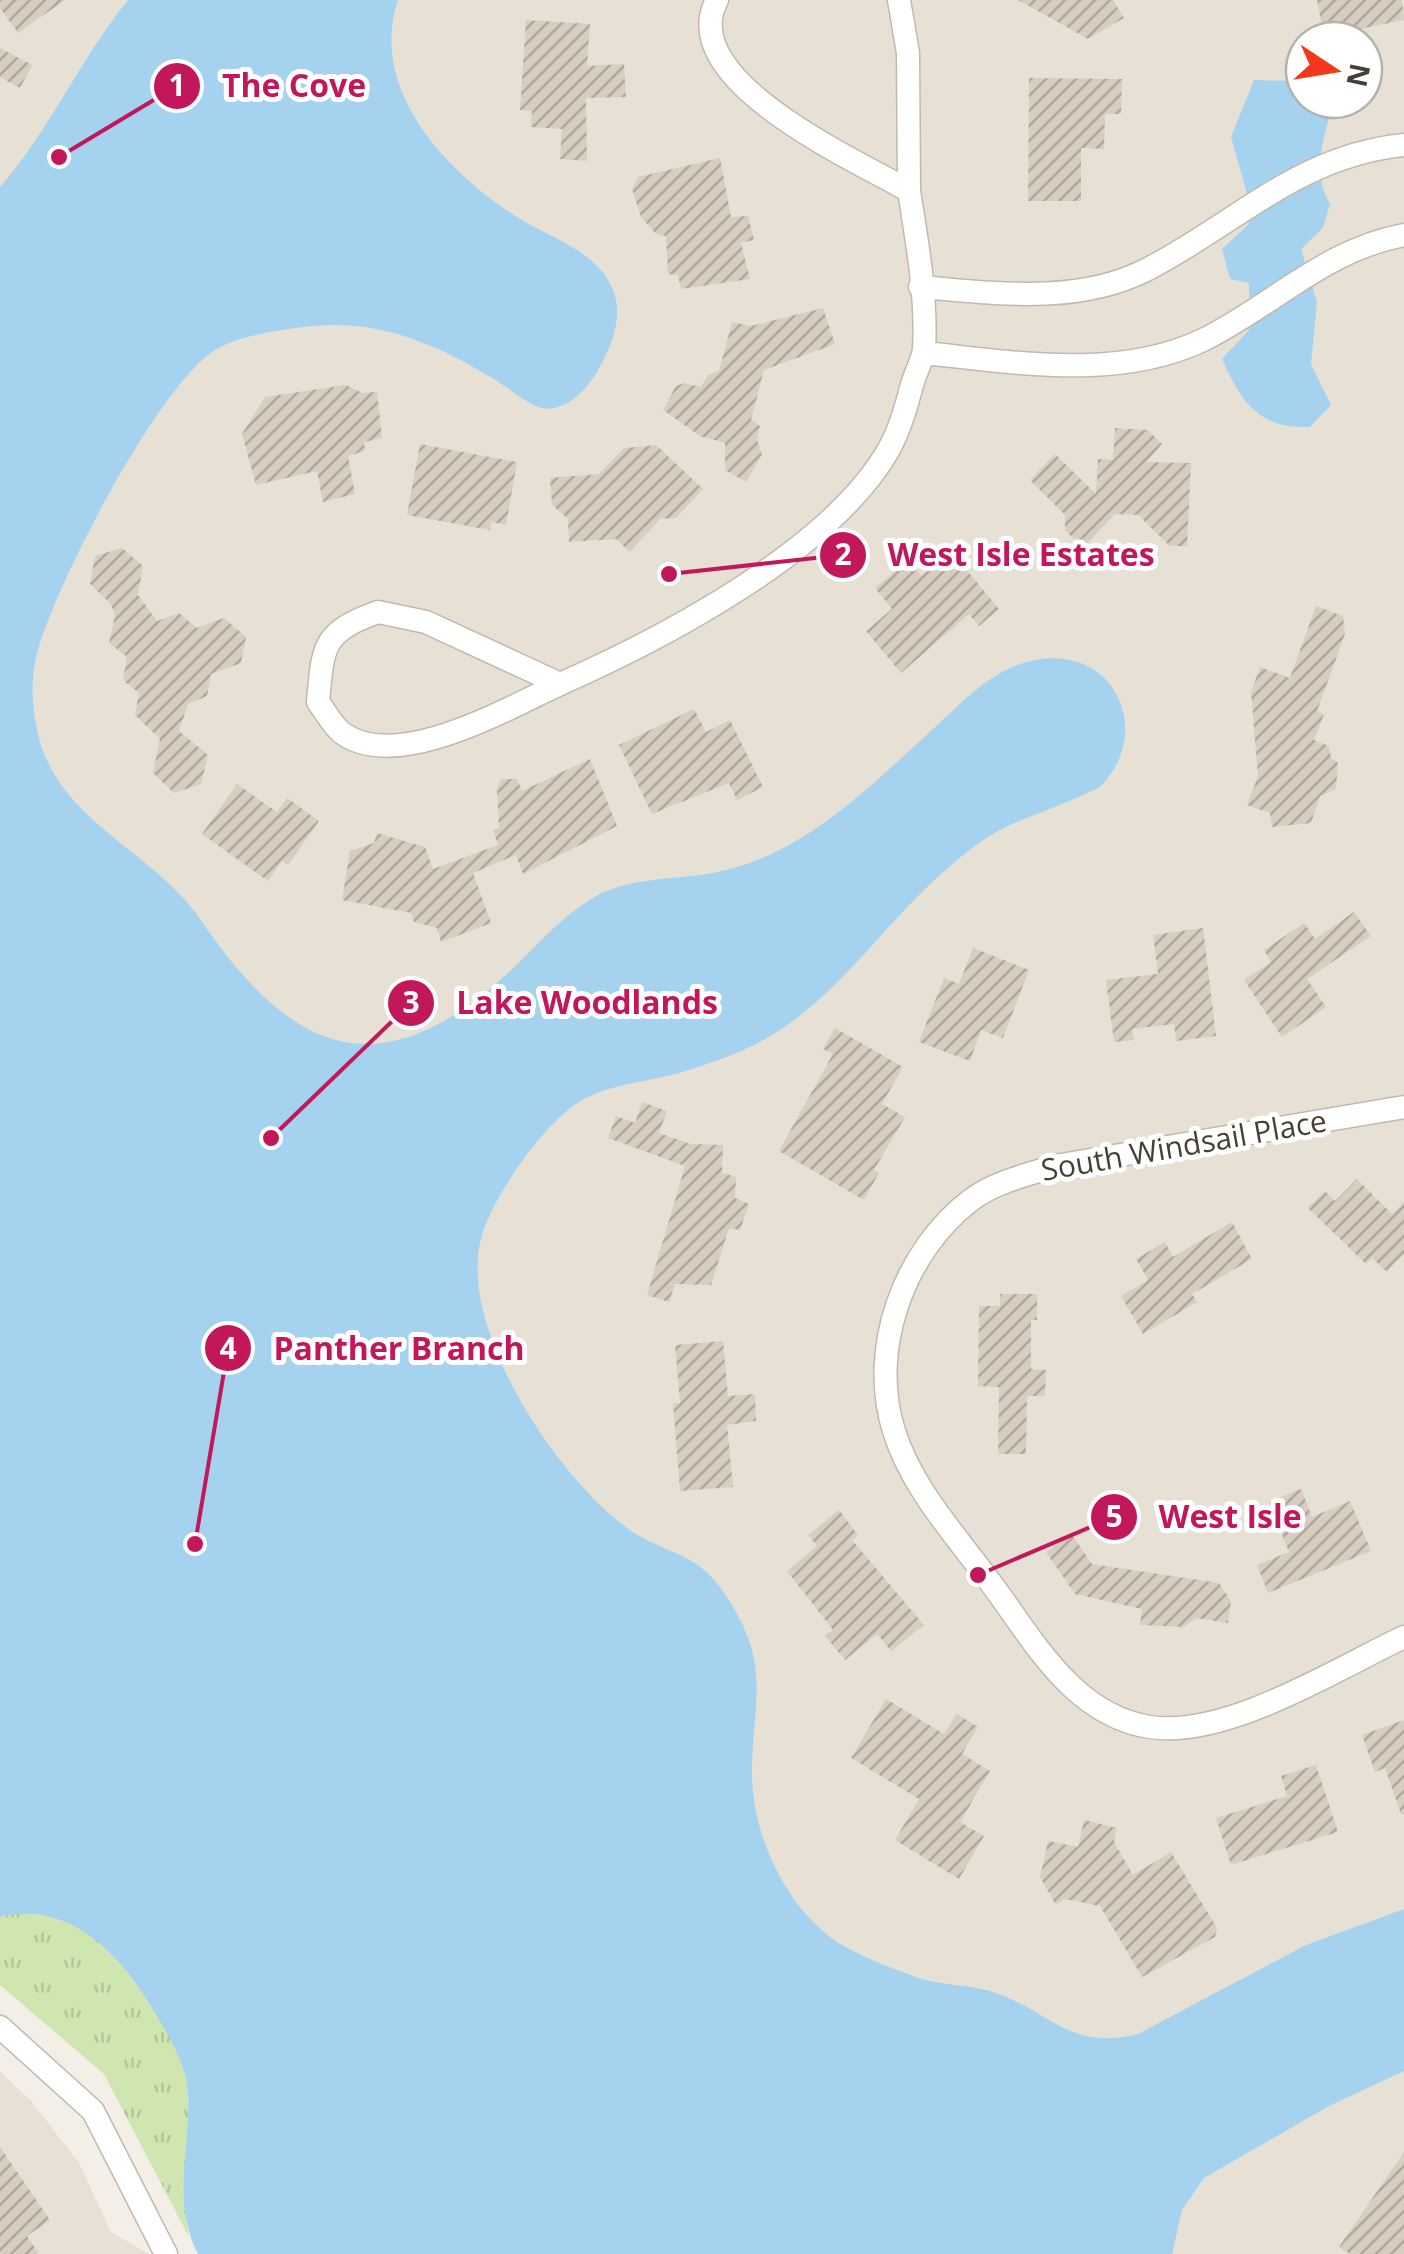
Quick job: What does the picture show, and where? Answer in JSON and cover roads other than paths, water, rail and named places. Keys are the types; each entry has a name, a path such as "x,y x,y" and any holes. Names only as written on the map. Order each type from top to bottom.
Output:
{"street":[{"path":"717,0 709,15 714,46 739,84 765,107 909,191"},
{"path":"560,684 426,622 378,612 344,624 322,647 318,702 342,733 379,746 425,741 457,731 634,652 774,564 825,524 865,483 889,449 924,353 909,191 908,53 898,0"},
{"path":"920,287 1028,296 1091,286 1144,271 1284,182 1370,148 1404,145"},
{"path":"924,353 1080,365 1148,358 1201,341 1368,242 1404,235"},
{"name":"South Windsail Place","path":"1404,1106 1055,1166 973,1198 947,1222 915,1268 890,1326 886,1396 894,1431 908,1464 981,1568 1072,1689 1122,1719 1150,1727 1210,1724 1404,1637"},
{"path":"0,2027 94,2111 166,2254"}],"water":[{"path":"128,0 398,0 392,33 394,65 404,96 420,125 440,152 490,198 591,260 608,280 617,303 613,338 597,372 574,398 551,409 530,403 447,353 375,329 324,325 254,335 224,345 192,370 137,446 61,590 44,631 33,683 38,735 53,773 91,818 181,896 232,962 264,997 297,1023 332,1039 368,1044 408,1037 451,1017 497,983 565,918 591,899 634,883 713,873 746,864 805,836 859,796 980,687 1020,664 1063,659 1087,666 1105,679 1118,697 1124,718 1124,741 1116,765 1100,787 1010,825 975,846 924,890 831,989 790,1023 722,1059 596,1093 560,1117 517,1168 494,1207 480,1243 478,1279 485,1318 500,1359 520,1400 572,1475 627,1528 694,1562 729,1600 742,1624 755,1665 753,1795 766,1845 776,1870 805,1914 844,1946 916,1977 993,1992 1077,2033 1114,2038 1138,2034 1306,1945 1404,1909 1404,2071 1329,2106 1204,2178 1182,2210 1172,2254 198,2254 185,2215 187,2084 177,2053 157,2016 129,1974 94,1939 51,1917 0,1917 0,187"},
{"path":"1254,80 1284,81 1284,120 1329,120 1320,169 1330,204 1323,228 1301,249 1317,302 1311,364 1331,405 1310,427 1277,423 1254,410 1222,359 1249,330 1249,283 1230,279 1222,249 1249,224 1246,190 1231,137"}],"place":[{"name":"The Cove","path":"59,157"},
{"name":"West Isle Estates","path":"669,574"},
{"name":"Lake Woodlands","path":"271,1138"},
{"name":"Panther Branch","path":"195,1544"},
{"name":"West Isle","path":"978,1575"}]}
